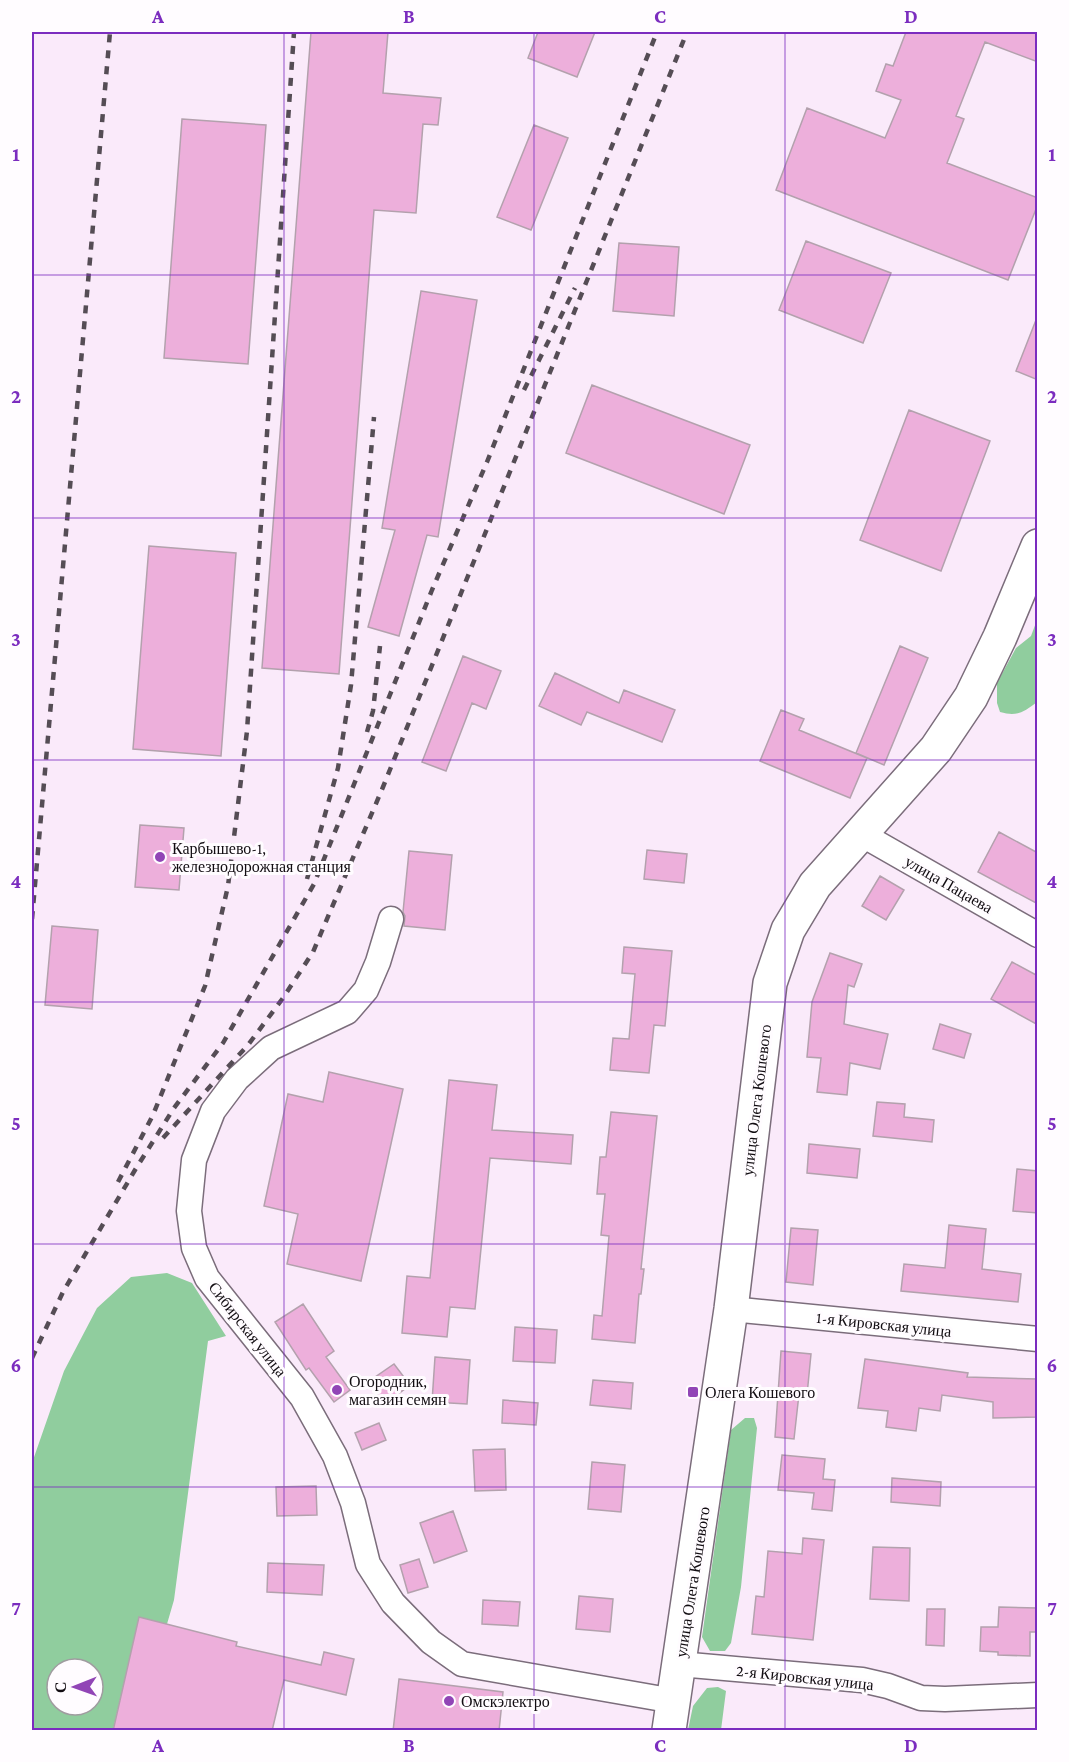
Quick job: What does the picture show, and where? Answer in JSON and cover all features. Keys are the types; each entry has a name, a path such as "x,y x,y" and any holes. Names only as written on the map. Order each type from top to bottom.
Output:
{"main road":[{"name":"улица Олега Кошевого","path":"672,1716 731,1309 770,983 788,930 815,885 936,749 971,697 1000,637 1038,546"}],"street":[{"name":"улица Пацаева","path":"861,834 1038,934"},
{"name":"Сибирская улица","path":"391,919 378,962 366,990 347,1012 271,1048 237,1079 213,1111 194,1160 189,1211 194,1248 207,1278 302,1397 335,1456 353,1503 368,1564 393,1603 430,1642 462,1664 672,1716"},
{"name":"1-я Кировская улица","path":"731,1309 1038,1339"},
{"name":"2-я Кировская улица","path":"679,1664 862,1680 888,1686 921,1698 954,1699 1038,1695"}],"green space":[{"path":"1037,620 1037,702 1020,713 1000,712 997,703 997,683 1016,648 1031,636"},
{"path":"167,1273 192,1283 226,1336 208,1341 174,1600 167,1624 139,1618 113,1730 32,1730 32,1463 64,1371 97,1308 131,1277"},
{"path":"745,1418 754,1418 757,1428 741,1587 731,1643 725,1651 710,1651 702,1637 731,1430"},
{"path":"718,1687 726,1691 721,1730 688,1730 693,1706 707,1688"}],"building":[{"path":"311,32 388,32 383,93 441,98 438,125 423,124 416,213 374,210 339,674 262,668"},
{"path":"538,32 595,32 577,77 528,58"},
{"path":"906,32 1038,32 1038,62 985,42 956,116 964,119 947,163 1038,198 1038,204 1008,280 776,190 807,108 885,138 901,100 876,91 886,64 893,66"},
{"path":"182,119 266,125 248,364 164,358"},
{"path":"534,125 568,138 531,230 497,217"},
{"path":"806,241 891,273 863,343 779,310"},
{"path":"619,243 679,247 674,316 613,311"},
{"path":"421,291 477,300 438,537 427,535 399,636 368,627 395,530 382,528"},
{"path":"1036,320 1038,320 1038,380 1016,371"},
{"path":"592,385 750,445 724,514 566,453"},
{"path":"909,410 990,441 941,571 860,540"},
{"path":"149,546 236,553 221,756 133,749"},
{"path":"900,646 928,658 884,765 856,753"},
{"path":"463,656 501,671 486,709 472,703 446,771 422,762"},
{"path":"555,673 619,703 624,690 675,710 662,742 587,712 581,725 539,706"},
{"path":"781,710 804,719 799,730 867,758 850,798 760,761"},
{"name":"Карбышево-1, железнодорожная станция","path":"140,825 184,828 179,890 135,887"},
{"path":"999,832 1038,853 1038,904 978,872"},
{"path":"647,850 687,854 684,883 644,879"},
{"path":"409,851 452,855 445,930 404,926 403,912"},
{"path":"880,876 904,890 886,920 862,906"},
{"path":"52,926 98,930 92,1009 45,1005"},
{"path":"624,947 672,951 665,1026 654,1025 649,1073 610,1070 613,1038 629,1039 635,974 622,973"},
{"path":"830,953 862,964 854,987 848,985 844,1024 888,1034 880,1069 850,1063 847,1095 817,1092 821,1058 807,1057 812,1002"},
{"path":"1012,962 1038,976 1038,1025 991,999"},
{"path":"940,1024 971,1034 964,1058 933,1049"},
{"path":"329,1072 403,1089 361,1281 287,1264 298,1214 264,1206 288,1094 323,1102"},
{"path":"449,1080 497,1085 492,1130 573,1135 571,1164 490,1158 475,1309 450,1307 447,1337 402,1333 407,1276 430,1278"},
{"path":"877,1102 905,1104 904,1117 934,1120 932,1142 873,1136"},
{"path":"611,1112 657,1116 641,1269 644,1269 641,1294 639,1294 635,1343 592,1339 594,1315 602,1316 609,1236 601,1235 605,1194 597,1194 600,1157 606,1157"},
{"path":"809,1144 860,1149 857,1178 807,1173"},
{"path":"1017,1169 1038,1171 1038,1213 1013,1211"},
{"path":"949,1225 986,1229 982,1269 1021,1274 1018,1302 901,1291 904,1264 945,1268"},
{"path":"791,1228 818,1230 813,1285 786,1282"},
{"path":"303,1304 334,1351 326,1357 350,1390 334,1402 309,1368 306,1370 275,1322"},
{"path":"515,1327 557,1330 555,1363 513,1361"},
{"path":"781,1351 811,1354 807,1395 799,1394 794,1439 775,1437"},
{"path":"435,1357 470,1360 467,1404 432,1402"},
{"path":"865,1359 968,1373 967,1377 1038,1379 1038,1417 993,1418 993,1402 942,1395 940,1411 919,1408 916,1431 886,1427 888,1411 858,1408"},
{"path":"394,1364 410,1385 385,1404 368,1382"},
{"path":"593,1380 633,1383 631,1409 590,1405"},
{"path":"503,1400 538,1403 536,1425 502,1423"},
{"path":"379,1423 386,1440 362,1450 355,1433"},
{"path":"505,1449 506,1490 475,1491 473,1450"},
{"path":"782,1455 825,1459 823,1479 835,1480 832,1511 812,1509 814,1493 778,1490"},
{"path":"592,1462 625,1465 621,1512 588,1509"},
{"path":"892,1478 941,1482 940,1506 891,1502"},
{"path":"316,1486 317,1515 277,1516 276,1487"},
{"path":"453,1511 467,1551 434,1563 420,1523"},
{"path":"803,1538 824,1540 813,1640 752,1634 756,1596 764,1597 768,1551 802,1554"},
{"path":"873,1547 910,1548 909,1601 870,1599"},
{"path":"419,1559 428,1587 408,1593 400,1565"},
{"path":"268,1563 324,1565 322,1595 267,1592"},
{"path":"579,1596 613,1599 610,1632 576,1629"},
{"path":"483,1600 520,1602 518,1626 482,1624"},
{"path":"999,1607 1037,1608 1037,1632 1030,1632 1030,1656 998,1655 998,1652 980,1651 981,1627 998,1627"},
{"path":"927,1609 945,1609 944,1646 926,1645"},
{"path":"139,1617 237,1642 236,1646 321,1665 324,1652 354,1659 346,1695 284,1680 272,1731 113,1731"},
{"name":"Омскэлектро","path":"399,1679 503,1692 499,1731 393,1731"}],"railway":[{"path":"32,919 110,32"},
{"path":"118,1182 153,1115 205,986 228,886 247,731 294,32"},
{"path":"32,1358 63,1292 135,1170 174,1108 223,1043 314,884 432,590 487,462 657,32"},
{"path":"163,1138 248,1045 313,952 383,787 687,32"},
{"path":"524,390 575,288"},
{"path":"307,879 338,768 351,685 374,417"},
{"path":"367,732 373,711 380,646"}],"place":[{"name":"Карбышево-1, железнодорожная станция","path":"160,857"},
{"name":"Огородник, магазин семян","path":"337,1390"},
{"name":"Олега Кошевого","path":"693,1392"},
{"name":"Омскэлектро","path":"449,1701"}]}
